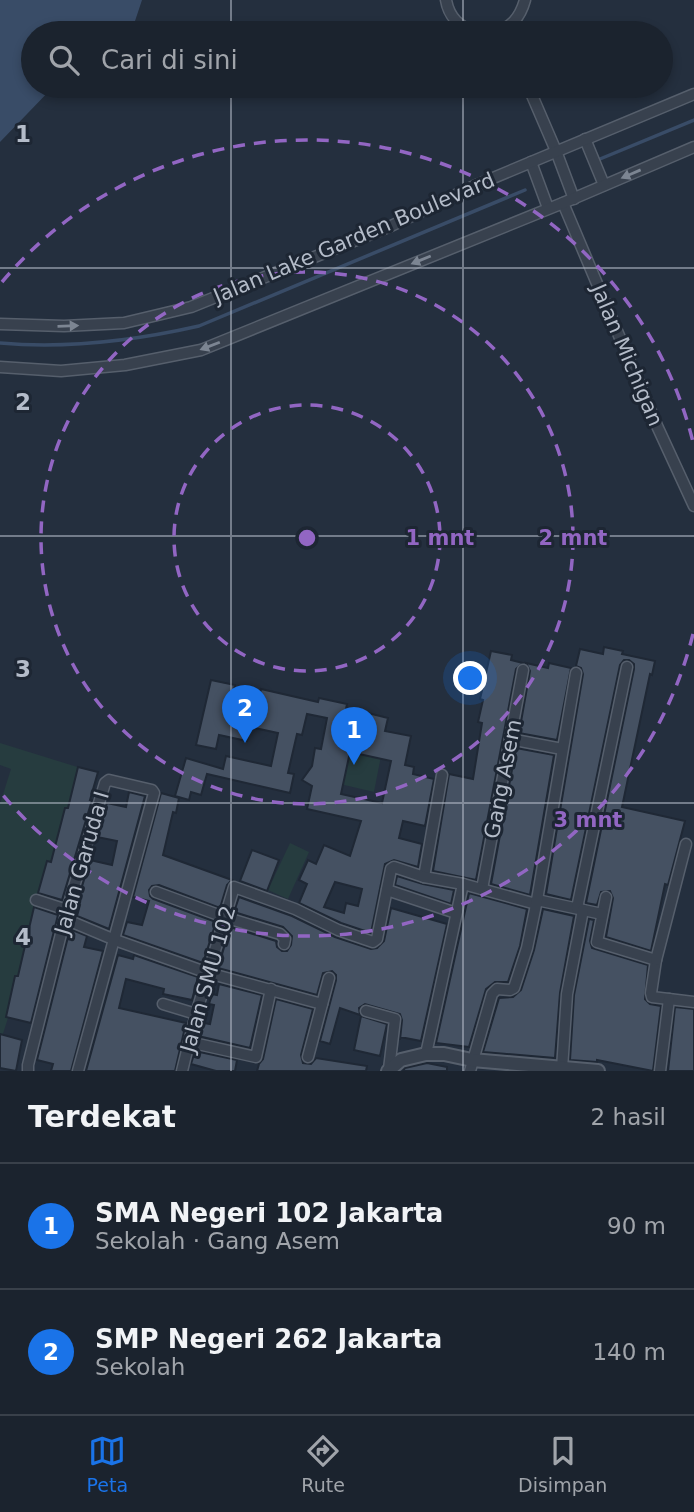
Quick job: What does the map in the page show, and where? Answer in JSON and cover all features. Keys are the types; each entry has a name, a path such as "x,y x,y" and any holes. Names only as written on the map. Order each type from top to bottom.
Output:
{"street":[{"path":"446,0 456,21"},
{"path":"515,21 522,11 525,0"},
{"name":"Jalan Lake Garden Boulevard","path":"0,324 64,326 124,323 191,307 391,226 556,151 694,94"},
{"path":"533,98 574,199"},
{"path":"585,139 604,185"},
{"name":"Jalan Lake Garden Boulevard","path":"0,368 61,371 125,365 201,350 574,199 694,147"},
{"path":"531,162 548,208"},
{"name":"Jalan Michigan","path":"563,203 694,506"},
{"path":"562,1069 567,994 580,909 627,667"},
{"name":"Gang Asem","path":"482,889 523,670"},
{"path":"471,1066 492,993 495,989 510,990 516,985 537,902 576,673"},
{"path":"510,739 562,749"},
{"path":"424,877 442,775"},
{"name":"Jalan Garuda I","path":"28,1071 66,914 105,783 109,780 152,790 154,797 78,1071"},
{"path":"686,844 656,960 651,995 656,998 694,1002"},
{"path":"456,913 387,890 391,869 394,867 424,877 602,914"},
{"path":"426,1054 463,884"},
{"name":"Jalan SMU 102","path":"182,1071 234,887 373,942 377,939 387,890"},
{"path":"156,892 280,934 285,939 284,944"},
{"path":"606,897 597,942 656,960"},
{"path":"36,900 115,940 208,973 322,1004"},
{"path":"308,1057 330,978"},
{"path":"189,1042 256,1058 271,989"},
{"path":"660,1071 669,999"},
{"path":"163,1004 196,1014"},
{"path":"366,1011 395,1018 388,1070"},
{"path":"388,1070 401,1060 426,1054 444,1054 471,1066 598,1071"}],"green space":[{"path":"0,743 87,770 0,1043 0,804 11,769 0,765"},
{"path":"348,749 381,756 374,792 340,784"},
{"path":"290,843 309,852 288,899 268,890"}],"water":[{"path":"0,0 142,0 135,21 21,21 21,98 42,98 0,142"}],"building":[{"path":"604,647 655,661 622,807 685,821 668,885 665,884 651,951 606,937 613,898 610,891 601,892 597,905 586,903 634,669 634,664 629,660 624,660 620,665 571,900 546,894 583,674 581,668 576,666 580,649 603,654"},
{"path":"491,651 512,655 511,660 523,663 516,669 476,880 433,871 449,774 473,779 482,723 478,722 483,700 480,699"},
{"path":"526,663 548,668 549,663 571,668 557,740 519,733 530,671"},
{"path":"211,680 235,685 231,701 257,707 261,689 318,702 319,698 347,704 342,729 360,733 364,712 388,718 385,731 411,736 405,765 414,767 413,774 434,779 425,826 403,821 399,838 422,844 418,867 394,860 385,864 371,933 341,923 299,903 307,884 299,880 308,860 316,864 324,845 350,856 361,821 307,809 312,786 302,780 312,766 315,748 321,749 327,718 307,714 302,735 297,734 288,773 294,774 290,793 207,774 201,795 191,792 189,800 175,796 186,758 223,769 226,756 271,766 278,733 250,727 247,741 219,735 216,749 196,745","holes":["350,752 391,761 382,803 341,794","335,882 362,889 358,906 346,903 344,913 324,907"]},
{"path":"516,748 554,755 530,895 491,884"},
{"path":"78,767 98,772 62,900 38,893 47,861 51,862"},
{"path":"129,792 145,796 109,929 77,916 80,905 77,903 90,860 112,865 117,841 97,837 107,803 126,807"},
{"path":"161,793 179,798 163,855 232,880 227,885 220,908 159,885 152,886 149,890 153,899 216,922 203,963 123,935 127,922 142,925 149,901 133,897"},
{"path":"252,850 279,860 267,891 240,881"},
{"path":"397,876 454,890 451,904 395,885"},
{"path":"469,893 527,909 520,946 508,982 495,982 486,989 469,1047 436,1043"},
{"path":"239,897 371,949 377,948 384,941 391,908 447,924 421,1041 400,1037 400,1014 365,1004 359,1008 360,1015 340,1008 330,1044 320,1041 336,980 332,971 323,973 317,995 218,968 230,927 276,941 277,947 282,951 287,951 291,945 292,936 283,927 234,912"},
{"path":"34,907 58,915 31,1023 6,1017"},
{"path":"543,909 574,916 560,993 555,1058 483,1052 499,998 513,997 521,990"},
{"path":"589,919 594,920 590,941 592,948 648,965 645,999 650,1004 661,1006 653,1071 597,1060 570,1060 574,995"},
{"path":"70,929 87,936 84,947 103,951 71,1071 51,1071 53,1064 37,1060"},
{"path":"118,955 133,959 134,955 198,977 192,1000 163,994 164,989 126,979 119,1008 186,1023 175,1071 86,1071"},
{"path":"219,984 262,995 250,1048 198,1036 204,1023 210,1024 214,1005 209,1004 212,994 217,995"},
{"path":"276,999 313,1009 301,1055 303,1063 311,1064 316,1058 367,1066 366,1071 257,1071 263,1059"},
{"path":"675,1007 694,1009 694,1071 668,1071"},
{"path":"361,1016 387,1024 380,1056 354,1050"},
{"path":"0,1034 22,1040 16,1071 0,1068"},
{"path":"195,1051 237,1060 235,1071 216,1071 191,1064"},
{"path":"427,1063 447,1067 447,1071 403,1071 405,1068"}],"waterway":[{"path":"600,159 694,120"},
{"path":"0,343 50,345 100,342 199,326 525,190"}],"place":[{"name":"SMP Negeri 262 Jakarta","path":"245,743"},
{"name":"SMA Negeri 102 Jakarta","path":"354,765"}]}
